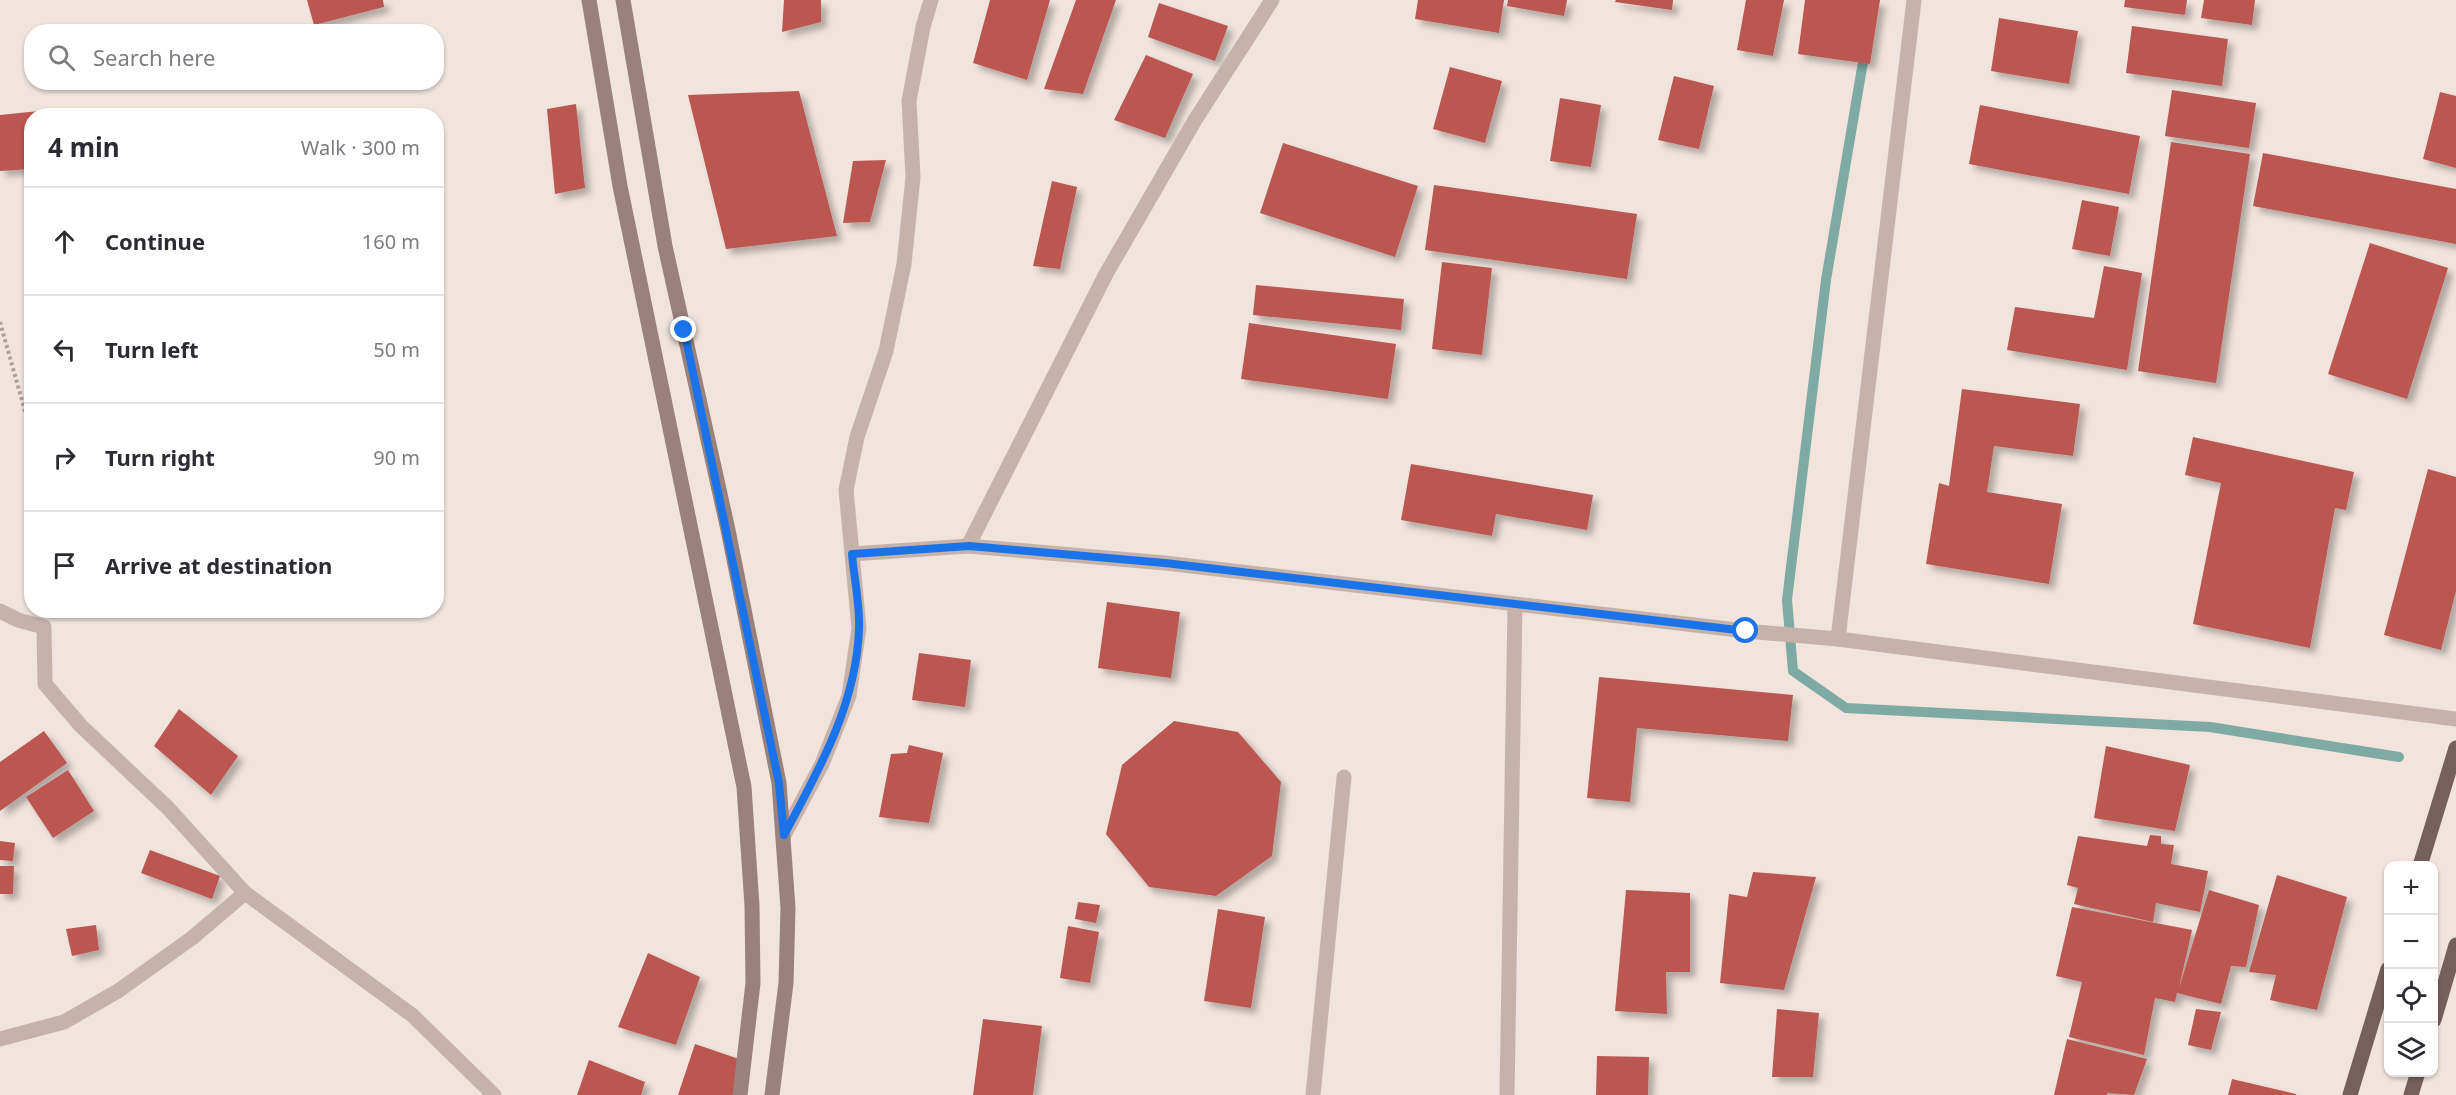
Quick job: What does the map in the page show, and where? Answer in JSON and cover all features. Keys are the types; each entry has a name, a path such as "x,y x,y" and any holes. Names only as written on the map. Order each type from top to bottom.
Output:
{"main road":[{"path":"589,0 620,186 744,787 752,906 753,983 740,1095"},
{"path":"623,0 665,246 779,783 788,908 786,983 772,1095"},
{"path":"2422,861 2456,748"},
{"path":"2438,1004 2456,945"},
{"path":"2350,1095 2384,982"},
{"path":"2411,1095 2416,1077"}],"street":[{"path":"784,835 822,764 849,696 859,628 846,490 857,437 886,351 904,264 913,177 909,101 923,27 931,0"},
{"path":"969,546 1106,274 1195,120 1272,0"},
{"path":"1838,639 1914,0"},
{"path":"852,554 969,546 1165,563 1515,605 1838,639 2456,719"},
{"path":"1507,1095 1515,605"},
{"path":"0,611 18,620 44,627 45,684 81,726 168,808 245,893 412,1015 494,1095"},
{"path":"1313,1095 1344,777"},
{"path":"0,1039 64,1022 118,991 192,938 245,893"}],"path":[{"path":"0,322 24,408"}],"building":[{"path":"307,0 383,0 384,7 314,24"},
{"path":"784,0 821,0 821,22 782,32"},
{"path":"990,0 1050,0 1027,80 973,63"},
{"path":"1076,0 1116,0 1083,94 1044,89"},
{"path":"1418,0 1504,0 1499,33 1415,19"},
{"path":"1508,0 1567,0 1564,16 1507,6"},
{"path":"1616,0 1673,0 1672,10 1615,2"},
{"path":"1746,0 1784,0 1773,56 1737,50"},
{"path":"1805,0 1880,0 1870,64 1798,54"},
{"path":"2125,0 2187,0 2185,15 2124,7"},
{"path":"2204,0 2255,0 2252,25 2201,18"},
{"path":"1159,3 1228,26 1215,61 1148,37"},
{"path":"1999,18 2078,31 2069,84 1991,71"},
{"path":"2132,26 2228,39 2222,86 2126,73"},
{"path":"1146,55 1193,74 1165,138 1114,120"},
{"path":"1450,67 1502,81 1485,143 1433,129"},
{"path":"1674,76 1714,86 1699,149 1658,140"},
{"path":"2172,90 2256,103 2249,148 2165,136"},
{"path":"799,91 837,236 726,249 688,95"},
{"path":"2440,92 2456,96 2456,168 2423,159"},
{"path":"1560,98 1601,105 1591,167 1550,161"},
{"path":"576,104 585,188 555,194 547,109"},
{"path":"1980,105 2140,136 2129,194 1969,164"},
{"path":"24,113 24,170 0,171 0,115"},
{"path":"2171,142 2250,154 2216,383 2138,371"},
{"path":"1283,143 1418,186 1395,257 1260,213"},
{"path":"2263,153 2456,189 2456,244 2253,206"},
{"path":"886,160 870,222 843,223 853,161"},
{"path":"1052,181 1077,187 1060,269 1033,266"},
{"path":"1434,185 1637,214 1627,279 1425,250"},
{"path":"2082,200 2119,207 2110,256 2072,249"},
{"path":"2370,243 2448,268 2407,399 2328,374"},
{"path":"1442,262 1492,268 1482,355 1432,349"},
{"path":"2104,266 2142,273 2127,370 2007,350 2015,307 2094,318"},
{"path":"1256,285 1404,299 1401,330 1253,315"},
{"path":"1249,323 1396,344 1388,399 1241,379"},
{"path":"1962,389 2080,404 2073,456 1994,446 1987,492 2062,504 2049,584 1926,564 1939,483 1949,486"},
{"path":"2193,437 2354,472 2346,510 2335,508 2310,648 2193,624 2221,483 2185,475"},
{"path":"1411,464 1593,495 1587,530 1496,514 1492,536 1401,520"},
{"path":"2428,469 2456,477 2456,591 2441,650 2384,635"},
{"path":"1107,602 1180,612 1171,678 1098,668"},
{"path":"919,653 971,660 965,707 912,700"},
{"path":"1599,677 1793,695 1788,741 1637,728 1630,802 1587,798"},
{"path":"179,709 238,756 211,795 154,746"},
{"path":"1174,721 1238,732 1281,782 1272,856 1216,896 1149,887 1106,834 1122,765"},
{"path":"44,731 67,763 0,811 0,762"},
{"path":"909,745 943,753 929,823 879,817 891,754 907,753"},
{"path":"2106,746 2190,765 2175,831 2094,818"},
{"path":"68,770 94,811 53,838 26,797"},
{"path":"2150,835 2161,836 2161,844 2174,845 2171,864 2208,871 2200,912 2156,903 2153,922 2074,904 2078,888 2067,885 2078,836 2147,846"},
{"path":"0,841 15,843 13,861 0,860"},
{"path":"150,850 220,876 212,899 141,873"},
{"path":"0,866 14,866 13,894 0,894"},
{"path":"1753,872 1816,877 1784,990 1720,983 1729,894 1747,897"},
{"path":"2277,875 2347,897 2317,1010 2270,1000 2276,975 2249,972"},
{"path":"1626,890 1690,893 1690,972 1666,972 1667,1014 1615,1011"},
{"path":"2209,890 2259,905 2246,967 2231,966 2221,1004 2177,993 2175,1002 2155,998 2144,1055 2069,1037 2082,982 2056,976 2072,907 2192,930 2179,988"},
{"path":"1078,902 1100,905 1096,923 1075,919"},
{"path":"1218,909 1265,917 1251,1008 1204,1001"},
{"path":"96,925 99,950 72,956 66,929"},
{"path":"1068,926 1099,932 1090,983 1060,978"},
{"path":"648,953 700,977 676,1045 618,1027"},
{"path":"1777,1009 1819,1013 1813,1077 1772,1077"},
{"path":"2196,1009 2221,1012 2211,1050 2188,1045"},
{"path":"983,1019 1042,1026 1033,1095 973,1095"},
{"path":"2067,1039 2147,1059 2134,1095 2107,1093 2107,1095 2054,1095"},
{"path":"695,1044 739,1059 733,1095 678,1095"},
{"path":"1597,1056 1649,1057 1648,1095 1596,1095"},
{"path":"589,1060 645,1082 641,1095 577,1095"},
{"path":"2232,1079 2296,1094 2296,1095 2228,1095"}],"waterway":[{"path":"1865,50 1826,280 1787,600 1793,671 1846,708 2210,727 2399,757"}],"route":[{"path":"684,330 728,530 779,783 784,835 822,764 849,696 859,628 852,554 969,546 1165,563 1746,631"}]}
